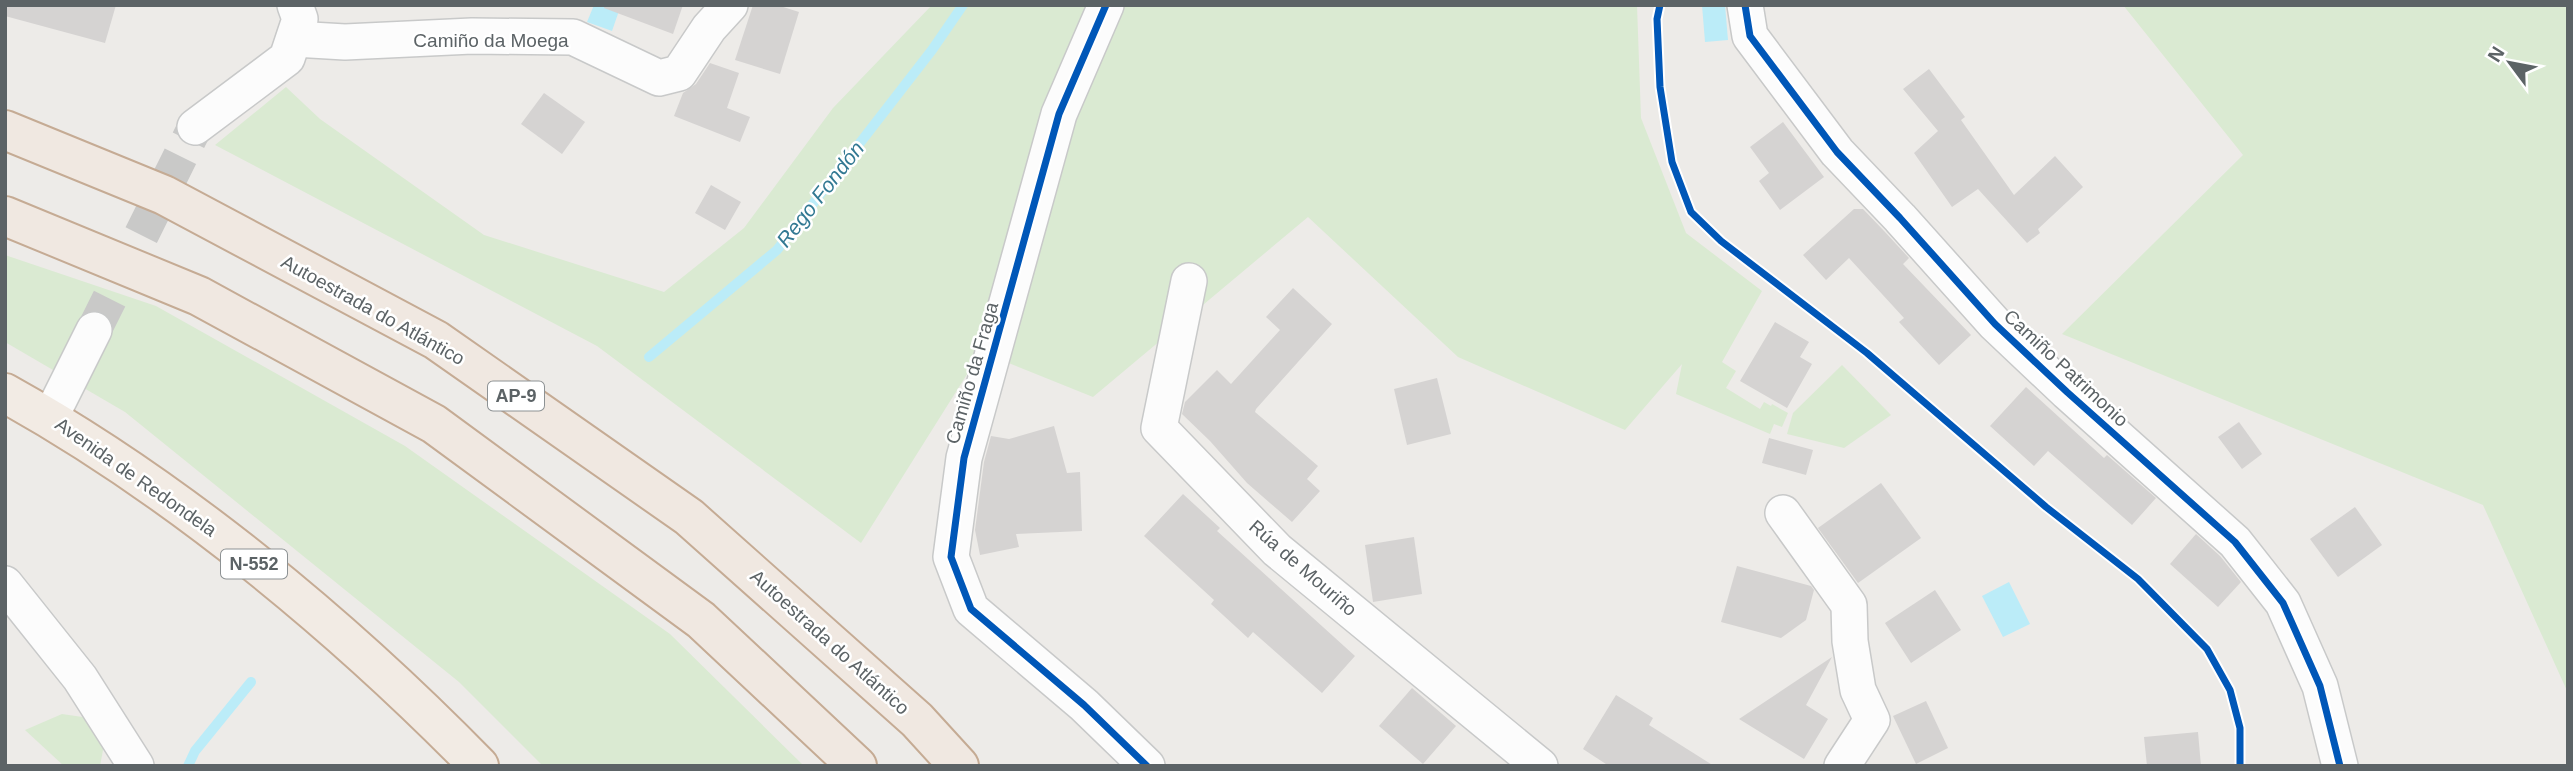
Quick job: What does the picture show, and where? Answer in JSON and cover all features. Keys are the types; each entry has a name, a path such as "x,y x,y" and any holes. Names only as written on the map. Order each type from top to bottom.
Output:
{"highway":[{"name":"Autoestrada do Atlántico","path":"5,130 164,195 436,340 689,517 917,720 959,766"},
{"path":"5,215 199,296 433,424 701,620 857,766"},
{"name":"Avenida de Redondela","path":"5,393 51,418 208,525 359,651 479,766"}],"street":[{"name":"Camiño da Moega","path":"294,22 345,42 472,36 573,37 659,78 679,74 709,28 730,5"},
{"name":"Camiño da Fraga","path":"1106,5 1059,114 964,458 951,557 971,609 1084,705 1147,766"},
{"name":"Camiño Patrimonio","path":"1745,5 1750,36 1837,152 1995,324 2235,542 2283,603 2320,686 2340,766"},
{"path":"195,127 287,58 294,22"},
{"name":"Rúa de Mouriño","path":"1189,281 1159,428 1277,550 1540,766"},
{"path":"51,418 94,330"},
{"path":"1783,513 1849,606 1850,641 1858,691 1871,720 1842,766"},
{"path":"5,583 80,678 136,766"}],"green space":[{"path":"932,5 1637,5 1641,118 1686,233 1762,291 1722,362 1736,371 1726,388 1760,409 1764,402 1788,413 1782,427 1774,424 1770,434 1676,394 1682,364 1625,430 1458,357 1308,217 1093,397 981,352 861,543 597,346 215,145 286,87 320,119 484,235 664,292 744,228 833,108"},
{"path":"2123,5 2568,5 2568,693 2483,505 2062,334 2243,155"},
{"path":"5,255 156,306 405,446 670,634 804,766 543,766 459,682 125,412 5,342"},
{"path":"1842,365 1891,415 1844,448 1787,434 1793,413"},
{"path":"62,714 96,719 106,734 100,766 64,766 25,730"}],"water":[{"path":"594,5 621,5 612,31 587,22"},
{"path":"1702,5 1725,5 1728,40 1705,42"},
{"path":"2009,582 2030,624 2003,637 1982,596"}],"building":[{"path":"5,5 116,5 105,43 5,16"},
{"path":"605,5 683,5 673,34 604,8"},
{"path":"753,5 777,5 799,12 780,74 735,60"},
{"path":"710,63 739,73 727,108 750,117 740,142 674,116 683,93 696,84"},
{"path":"1929,69 1965,117 1961,120 2014,195 2055,156 2083,187 2038,229 2040,233 2027,243 1978,189 1952,207 1914,153 1938,131 1903,89"},
{"path":"544,93 585,122 562,154 521,124"},
{"path":"1783,122 1824,177 1780,210 1759,181 1769,173 1750,147"},
{"path":"711,185 741,202 725,230 695,213"},
{"path":"1854,209 1863,209 1885,232 1909,258 1903,264 1971,335 1939,365 1899,322 1904,318 1849,258 1826,280 1803,255"},
{"path":"1293,288 1332,324 1255,412 1318,466 1307,479 1320,491 1292,522 1247,483 1182,414 1185,402 1217,370 1231,384 1280,330 1266,317"},
{"path":"1775,322 1809,342 1800,357 1812,364 1787,408 1740,381"},
{"path":"1437,378 1451,434 1407,445 1394,389"},
{"path":"2026,387 2104,458 2107,455 2156,498 2132,525 2048,451 2034,466 1990,426"},
{"path":"2239,422 2262,454 2242,469 2218,437"},
{"path":"1054,426 1067,473 1080,472 1082,531 1016,534 1019,547 980,555 975,530 984,462 991,436 1009,439"},
{"path":"1769,438 1813,450 1806,475 1762,463"},
{"path":"1881,483 1921,538 1858,583 1818,528"},
{"path":"1183,494 1220,528 1217,531 1355,656 1322,693 1253,632 1248,638 1211,604 1214,600 1144,536"},
{"path":"2355,507 2382,545 2338,577 2310,539"},
{"path":"2196,534 2220,556 2241,582 2218,607 2170,564"},
{"path":"1414,537 1422,594 1373,602 1365,545"},
{"path":"1737,566 1811,586 1814,590 1806,620 1781,638 1721,622"},
{"path":"1935,590 1961,630 1911,663 1885,623"},
{"path":"1832,657 1806,705 1828,719 1804,759 1739,719"},
{"path":"1412,688 1456,726 1423,764 1379,726"},
{"path":"1616,695 1653,718 1649,725 1714,766 1609,766 1583,749"},
{"path":"1926,701 1948,748 1916,764 1893,716"},
{"path":"2198,732 2201,766 2147,766 2144,737"}],"waterway":[{"name":"Rego Fondón","path":"649,357 777,250 932,50 963,5"},
{"name":"Rego Fondón","path":"188,766 195,751 251,682"}],"tunnel":[{"path":"94,330 195,127"}],"cycle path":[{"path":"1106,5 1059,114 964,458 951,557 971,609 1084,705 1147,766"},
{"path":"1660,5 1657,19 1660,87 1672,162 1691,212 1721,241 1867,353 2046,507 2138,579 2207,649 2230,690 2240,728 2240,766"},
{"path":"1745,5 1750,36 1837,152 1995,324 2235,542 2283,603 2320,686 2340,766"}]}
